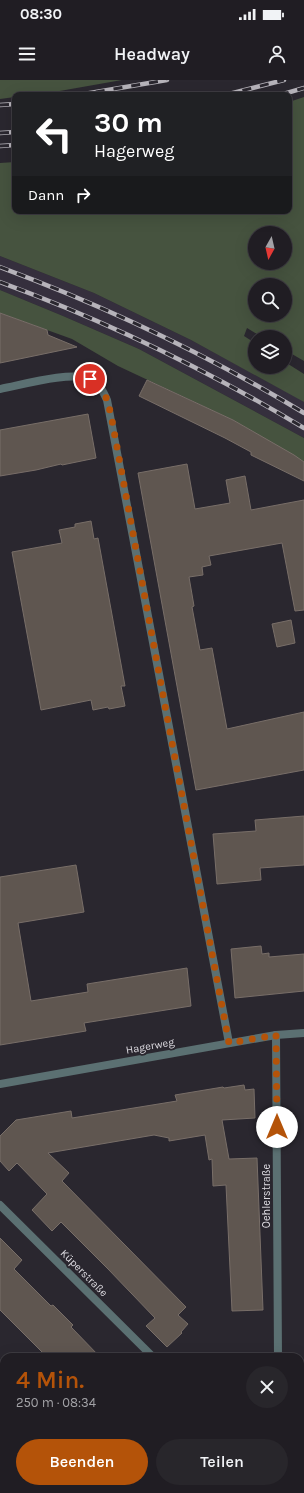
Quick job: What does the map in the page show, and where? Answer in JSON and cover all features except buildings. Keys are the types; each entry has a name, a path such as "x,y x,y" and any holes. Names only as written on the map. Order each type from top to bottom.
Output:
{"street":[{"path":"0,389 76,376 90,379 101,388 107,400 229,1043"},
{"name":"Hagerweg","path":"0,1084 229,1043 304,1032"},
{"name":"Oehlerstraße","path":"276,1035 278,1353"},
{"name":"Küperstraße","path":"0,1205 149,1353"}],"shaded area":[{"path":"0,256 94,293 191,340 248,371 248,374 254,374 304,402 304,438 139,349 0,290"}],"green space":[{"path":"0,80 122,80 54,92 12,92 12,97 0,99"},
{"path":"304,97 304,361 292,354 292,330 250,330 247,328 244,336 248,339 248,371 191,340 94,293 0,256 0,163 12,162 12,214 292,214 292,101"},
{"path":"0,290 139,349 304,438 304,462 233,420 118,366 72,339 0,313"},
{"path":"292,366 304,374 304,402 253,374 292,374"}],"railway":[{"path":"96,92 167,80"},
{"path":"237,92 284,80"},
{"path":"290,92 304,88"},
{"path":"0,105 12,104"},
{"path":"0,133 12,132"},
{"path":"0,146 12,145"},
{"path":"0,267 78,298 155,333 231,371 304,413"},
{"path":"0,282 78,313 155,348 231,386 304,428"}],"route":[{"path":"90,379 101,388 107,400 111,415 229,1043 276,1035 277,1127"}]}
